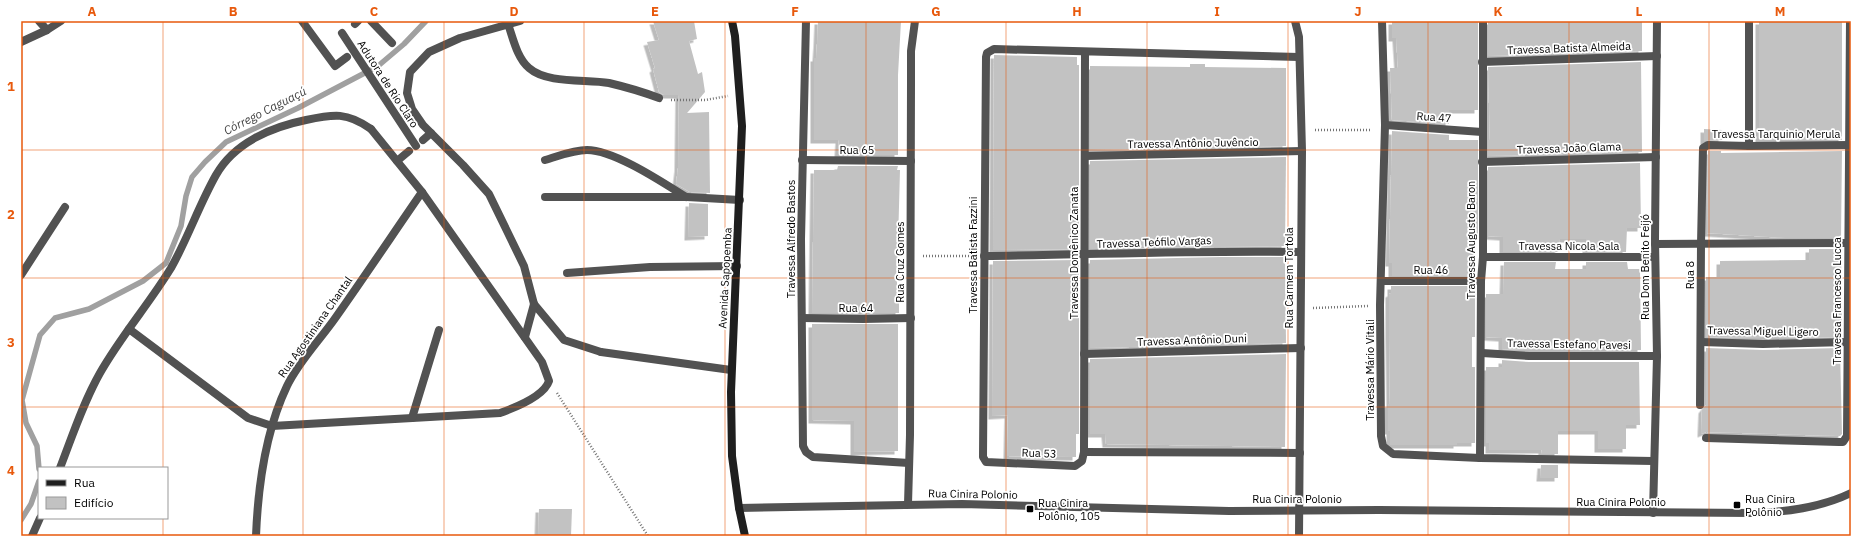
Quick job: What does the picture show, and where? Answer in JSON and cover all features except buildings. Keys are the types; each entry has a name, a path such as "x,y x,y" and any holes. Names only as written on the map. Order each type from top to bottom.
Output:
{"main road":[{"name":"Avenida Sapopemba","path":"732,21 735,36 742,126 740,200 731,370 732,456 739,508 745,536"}],"street":[{"path":"39,21 48,30"},
{"path":"21,42 48,30 61,21"},
{"path":"302,21 335,66 347,57"},
{"path":"372,21 392,43"},
{"path":"520,21 460,38 429,52 410,72 407,93 412,109 430,133 463,165 489,194 524,266 534,304 564,340 601,352 731,370"},
{"name":"Travessa Alfredo Bastos","path":"806,21 802,160 804,446 808,455 818,458 909,463"},
{"name":"Rua Cruz Gomes","path":"908,504 911,318 911,57 915,21"},
{"name":"Rua Carmem Tortola","path":"1295,21 1299,37 1300,130 1302,151 1299,308 1301,348 1299,536"},
{"name":"Travessa Mário Vitali","path":"1382,21 1385,125 1380,305 1381,436 1383,446 1393,454 1480,458 1653,461"},
{"name":"Travessa Augusto Baron","path":"1480,458 1482,353 1481,281 1483,21"},
{"name":"Rua Dom Benito Feijó","path":"1653,513 1653,461 1657,356 1655,244 1657,21"},
{"path":"1749,21 1749,146"},
{"name":"Travessa Francesco Lucca","path":"1706,438 1839,442 1846,440 1850,427 1848,243 1850,214 1850,21"},
{"path":"508,24 521,58 527,67 535,74 548,77 608,83 659,98"},
{"name":"Adutora de Rio Claro","path":"342,34 416,146"},
{"name":"Travessa Batista Fazzini","path":"985,461 983,457 986,58 990,51 994,49 1085,52"},
{"path":"1085,52 1299,57"},
{"name":"Travessa Domênico Zanata","path":"1084,452 1085,52"},
{"name":"Travessa Batista Almeida","path":"1482,62 1657,56"},
{"path":"60,467 99,374 129,329 170,269 184,244 216,174 232,155 256,137 285,124 325,116 347,116 372,129 422,192 525,337 545,367 549,380 544,390 518,405 500,412 272,426 248,418 129,329"},
{"name":"Rua 47","path":"1385,125 1482,132"},
{"path":"423,140 430,133"},
{"name":"Travessa Tarquinio Merula","path":"1704,146 1849,145"},
{"name":"Rua 8","path":"1700,405 1701,244 1704,146"},
{"path":"545,160 572,152 587,150 600,152 659,180 687,197"},
{"path":"397,161 409,151"},
{"name":"Travessa Antônio Juvêncio","path":"1085,156 1302,151"},
{"name":"Travessa João Glama","path":"1482,162 1656,157"},
{"name":"Rua 65","path":"802,160 911,161"},
{"name":"Rua Agostiniana Chantal","path":"256,536 261,475 272,426 287,386 300,365 336,318 422,192"},
{"path":"545,197 687,197 740,200"},
{"path":"21,275 65,207"},
{"path":"1655,244 1848,243"},
{"name":"Travessa Teófilo Vargas","path":"984,256 1232,251 1300,252"},
{"name":"Travessa Nicola Sala","path":"1482,257 1655,257"},
{"path":"567,272 736,266"},
{"name":"Rua 46","path":"1381,281 1481,281"},
{"path":"525,337 534,304"},
{"name":"Rua 64","path":"802,318 911,318"},
{"path":"412,418 439,330"},
{"name":"Travessa Miguel Ligero","path":"1701,342 1763,344 1848,342"},
{"name":"Travessa Antônio Duni","path":"1084,354 1301,348"},
{"name":"Travessa Estefano Pavesi","path":"1482,353 1529,356 1657,356"},
{"path":"1084,452 1300,453"},
{"name":"Rua 53","path":"985,461 1075,466 1082,461 1084,452"},
{"name":"Rua Cinira Polonio","path":"739,508 786,509 908,504 1229,511 1299,510 1653,513 1784,512 1822,504 1851,493"},
{"path":"32,536 40,519"}],"path":[{"path":"659,98 677,101 705,100 740,94"},
{"path":"1300,130 1376,130 1385,125"},
{"path":"911,256 984,256"},
{"path":"1299,308 1380,305"},
{"path":"549,380 648,536"}],"waterway":[{"name":"Córrego Caguaçú","path":"39,467 37,446 26,423 22,400 40,335 55,318 89,309 143,281 166,263 181,226 186,196 192,177 226,142 298,108 378,66 404,44 426,21"},
{"name":"Córrego Caguaçú","path":"21,520 31,504 38,484"}],"place":[{"name":"Rua Cinira Polônio","path":"1737,505"},
{"name":"Rua Cinira Polônio, 105","path":"1030,509"}]}
